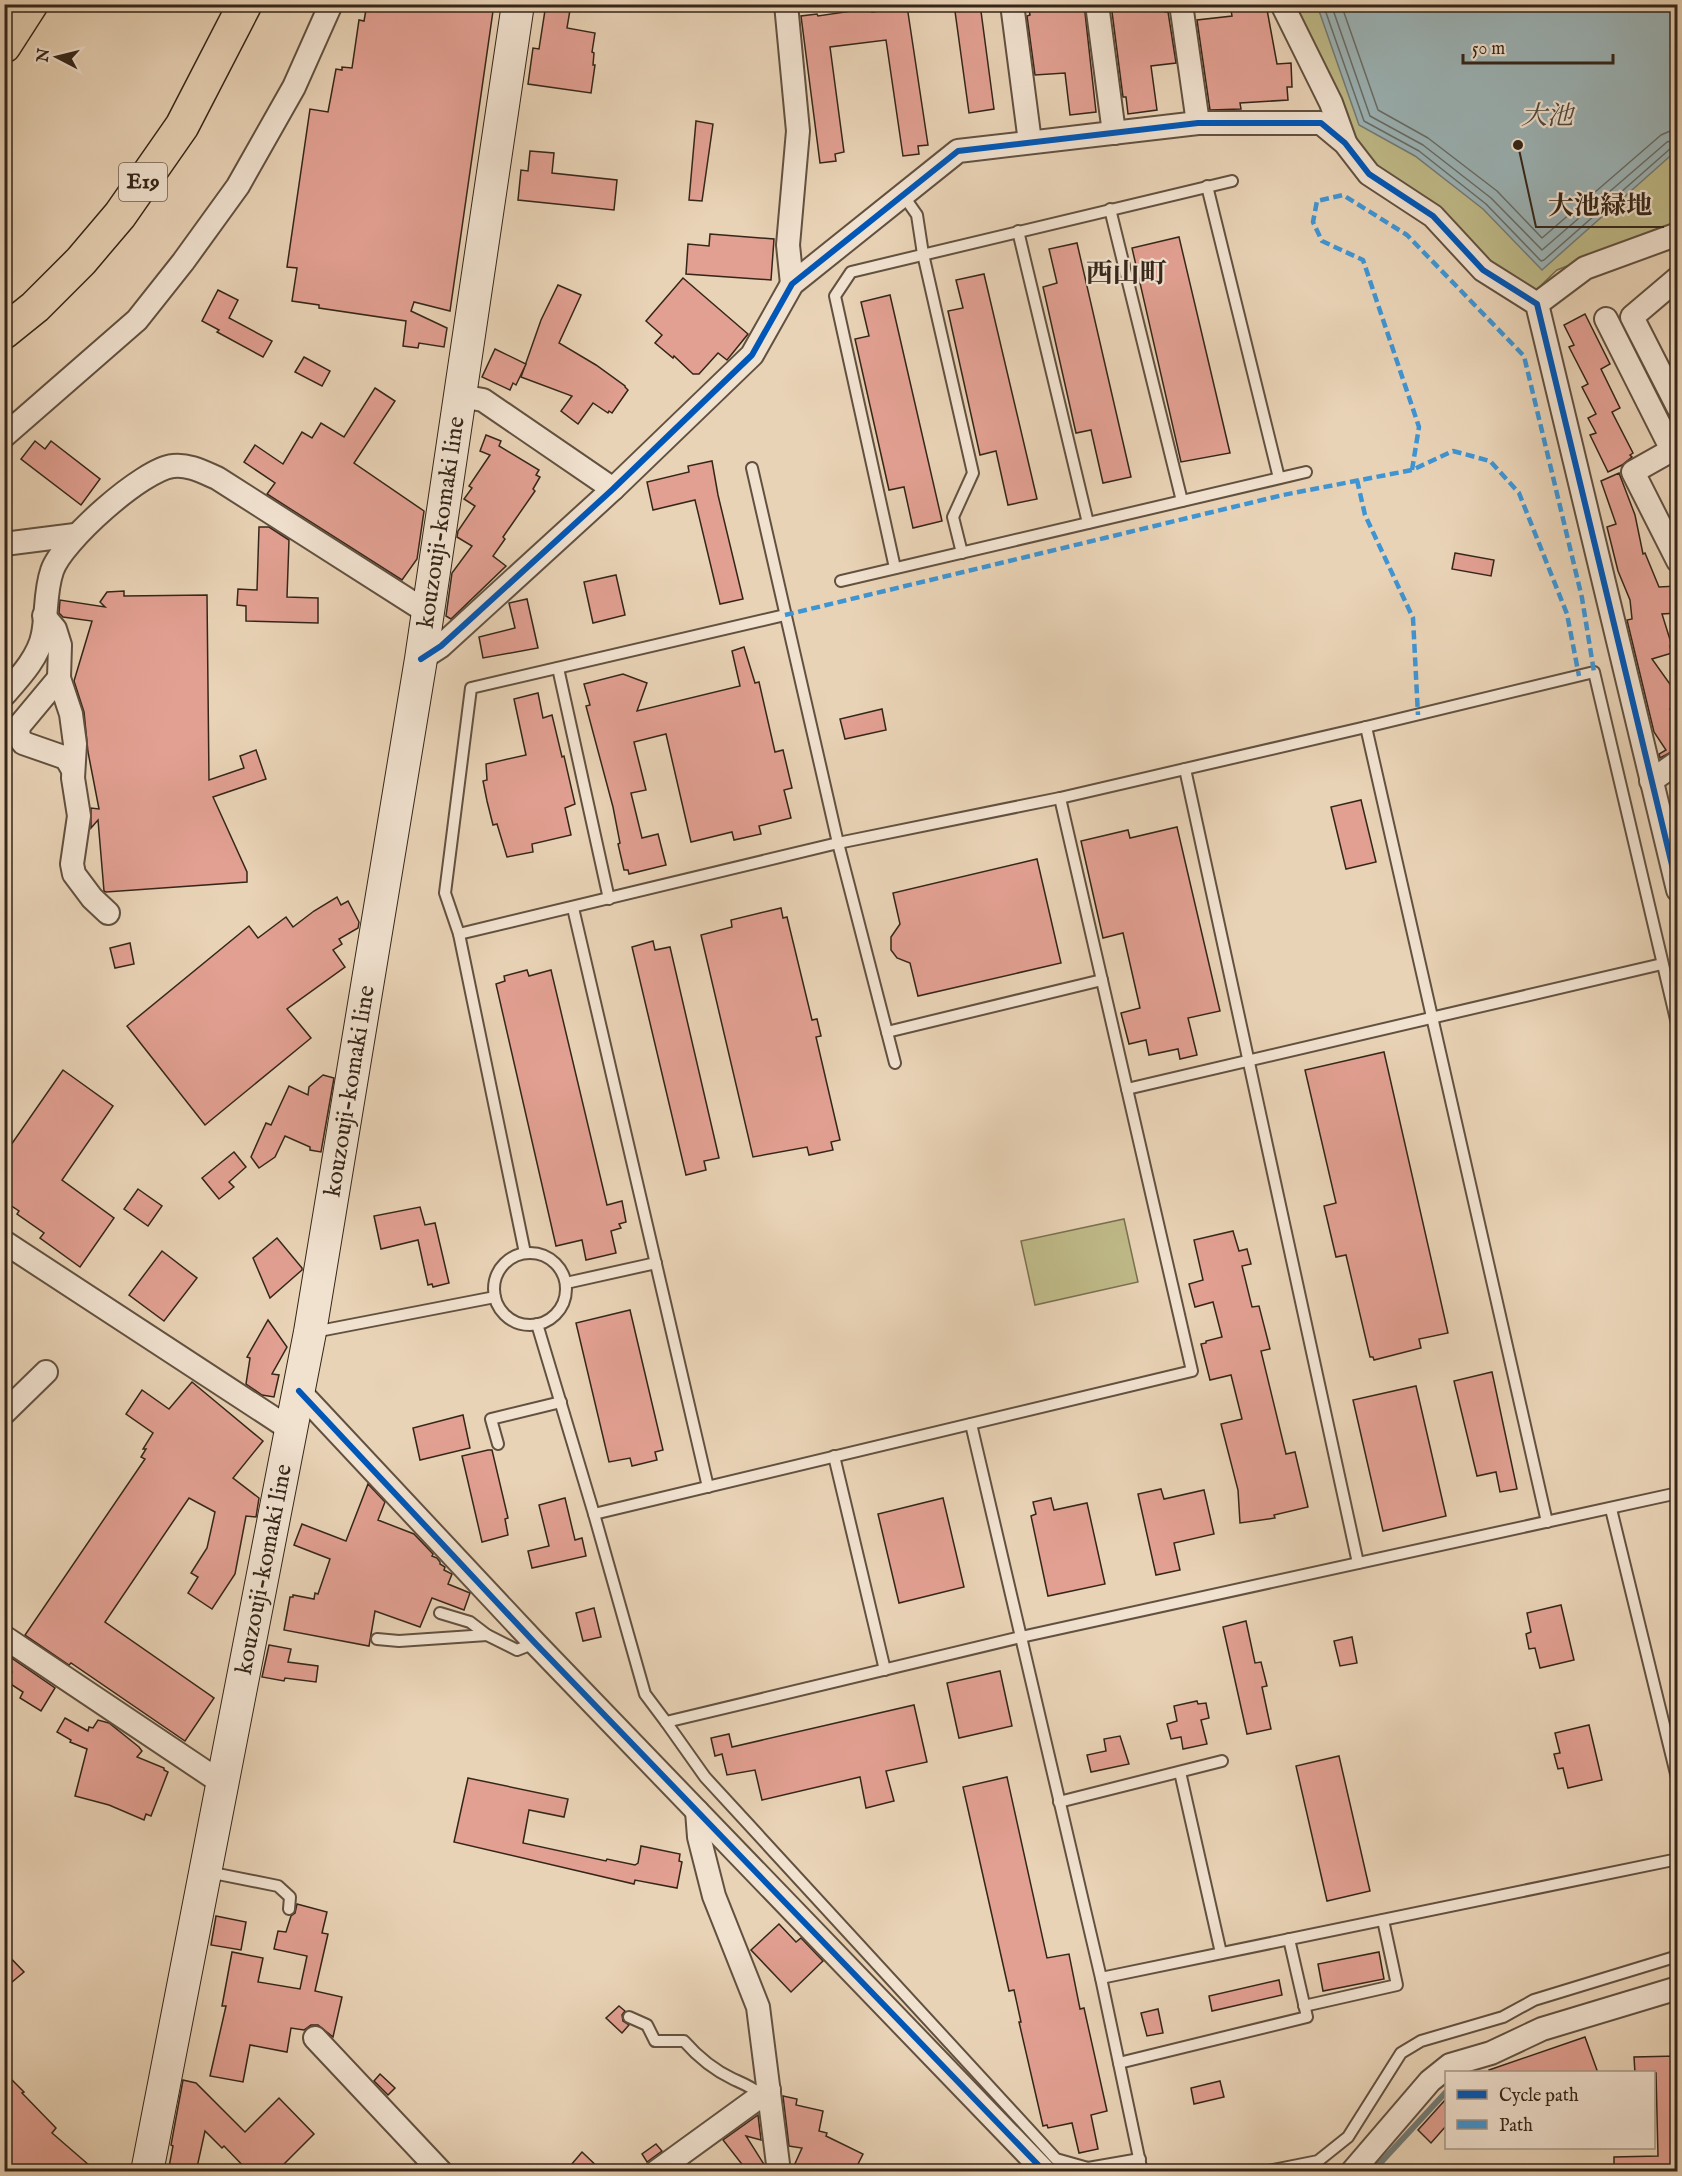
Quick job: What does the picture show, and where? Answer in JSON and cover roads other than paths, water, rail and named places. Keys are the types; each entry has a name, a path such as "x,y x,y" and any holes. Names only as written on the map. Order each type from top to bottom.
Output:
{"highway":[{"path":"4,46 31,4"},
{"name":"E19","path":"4,332 35,307 81,261 120,215 182,126 245,4"}],"main road":[{"name":"kouzouji-komaki line","path":"147,2172 310,1332 421,659 518,4"}],"street":[{"path":"4,436 137,320 183,262 238,186 294,87 331,4"},
{"path":"786,4 798,131 788,245 792,284"},
{"path":"1012,4 1030,142"},
{"path":"1097,4 1114,133"},
{"path":"1181,4 1198,123"},
{"path":"1282,4 1331,103 1345,143"},
{"path":"421,659 441,646 613,489 752,355 792,284 958,151 1198,123 1321,123 1345,143 1369,174 1433,216 1483,270 1537,304 1677,890"},
{"path":"1537,304 1585,268 1677,234"},
{"path":"1677,278 1632,317 1677,407"},
{"path":"1606,319 1672,450 1633,472 1677,561"},
{"path":"460,396 483,400 613,489"},
{"path":"4,695 37,651 43,635 51,571 59,555 75,535 151,473 173,466 194,468 217,478 428,612"},
{"path":"4,543 75,535"},
{"path":"44,616 55,629 60,645 59,678 71,714 75,744 74,770 79,816 72,864 74,874 92,898 108,913"},
{"path":"59,678 19,726 18,735 23,743 66,758 74,770"},
{"path":"1651,781 1677,762"},
{"path":"4,1242 290,1429"},
{"path":"4,1413 46,1372"},
{"path":"299,1392 535,1643 1045,2172"},
{"path":"4,1637 222,1783"},
{"path":"697,1811 699,1837 714,1896 758,2007 765,2092 782,2170"},
{"path":"1352,2172 1430,2081 1450,2065 1491,2053 1542,2029 1677,1988"},
{"path":"315,2038 441,2172"},
{"path":"656,2172 765,2092"}],"lane":[{"path":"895,568 835,296 851,272 1232,181"},
{"path":"1207,186 1279,478"},
{"path":"903,195 917,215 923,254 973,473 953,518 962,553"},
{"path":"1110,209 1182,501"},
{"path":"1018,231 1088,523"},
{"path":"752,468 838,843 895,1063"},
{"path":"841,581 1306,472"},
{"path":"525,1253 459,934 445,893 471,688 785,615"},
{"path":"558,668 609,899"},
{"path":"459,934 838,843 1060,798 1366,728 1594,672 1677,1028"},
{"path":"1366,728 1546,1522"},
{"path":"1185,769 1358,1563"},
{"path":"594,1514 1192,1371 1060,798"},
{"path":"573,908 708,1487"},
{"path":"1127,1089 1662,964"},
{"path":"887,1032 1102,980"},
{"path":"525,1253 539,1253 552,1259 561,1269 566,1283 565,1297 560,1309 550,1319 537,1324 523,1324 511,1319 501,1310 495,1297 495,1282 500,1268 511,1258 525,1253"},
{"path":"566,1283 656,1263"},
{"path":"310,1332 495,1297"},
{"path":"537,1324 645,1694 705,1777 1056,2159 1088,2168 1140,2159"},
{"path":"498,1444 492,1419 561,1402"},
{"path":"971,1424 1101,1978 1142,2172"},
{"path":"834,1456 885,1670"},
{"path":"666,1722 1021,1637 1677,1493"},
{"path":"1611,1509 1677,1782"},
{"path":"440,1613 470,1622 487,1635 517,1650 535,1643"},
{"path":"377,1639 399,1641 487,1635"},
{"path":"1059,1802 1222,1761"},
{"path":"1180,1772 1221,1953"},
{"path":"1101,1978 1677,1859"},
{"path":"204,1872 278,1886 290,1897 289,1909"},
{"path":"1304,2006 1397,1985 1383,1920"},
{"path":"1119,2063 1307,2017 1289,1939"},
{"path":"1263,2172 1318,2162 1348,2137 1401,2053 1420,2041 1503,2017 1534,2000 1677,1956"},
{"path":"629,2017 642,2021 655,2041 684,2041 699,2058 732,2079 765,2092"}],"water":[{"name":"大池","path":"1317,5 1677,5 1677,150 1542,270 1483,209 1415,156 1359,125"}],"waterway":[{"path":"1372,2172 1445,2093"}],"place":[{"name":"大池緑地","path":"1518,145"}],"district":[{"name":"西山町","path":"1126,275"}]}
